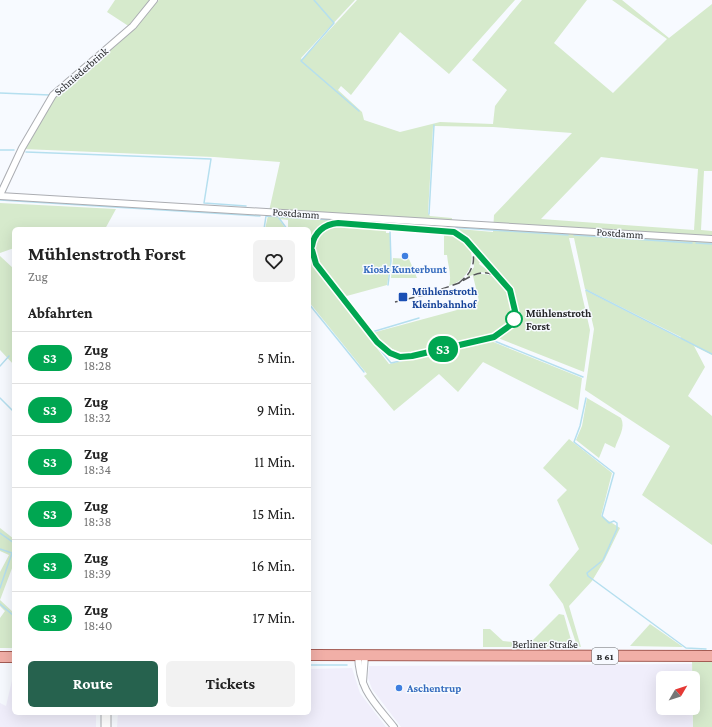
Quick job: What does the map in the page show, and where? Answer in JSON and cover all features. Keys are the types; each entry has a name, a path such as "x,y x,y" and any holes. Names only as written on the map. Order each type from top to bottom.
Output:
{"main road":[{"name":"Berliner Straße","path":"311,655 361,658"},
{"name":"Berliner Straße","path":"311,660 497,655 712,656"},
{"path":"0,656 12,656"},
{"path":"106,715 106,727"}],"street":[{"name":"Schniederbrink","path":"0,195 22,148 53,95 133,26 154,0"},
{"name":"Postdamm","path":"0,195 712,239"},
{"path":"361,658 363,686 394,727"}],"shaded area":[{"path":"692,664 692,671 656,671 656,715 692,715 693,727 401,727 372,689 368,678 369,666"},
{"path":"352,668 360,693 386,727 117,727 118,715 311,715 311,669"},
{"path":"12,680 12,715 96,715 96,727 0,727 0,703 6,706"}],"green space":[{"path":"115,0 152,0 130,27 107,12"},
{"path":"159,0 355,0 301,58 302,60 357,0 515,0 449,74 400,32 351,95 341,86 338,90 362,112 364,120 400,132 440,122 493,124 495,106 507,90 472,60 522,0 587,0 554,43 613,93 667,39 612,0 622,0 669,38 712,4 712,171 704,171 701,230 712,231 712,355 694,346 705,367 688,396 712,416 712,545 642,495 670,446 585,390 594,329 585,290 681,339 681,337 585,289 574,238 569,238 590,330 584,372 498,338 508,330 513,323 518,324 517,317 519,316 514,292 459,229 493,232 494,215 572,133 493,127 435,126 433,127 428,213 430,216 452,218 451,230 334,222 324,226 316,234 311,248 311,227 288,227 288,220 279,219 285,227 265,227 280,162 214,157 23,149 54,96","holes":["601,157 698,169 694,230 541,219"]},
{"path":"0,203 116,209 106,227 12,227 12,249 0,253"},
{"path":"335,224 335,226 386,229 386,233 390,233 391,261 387,285 343,297 321,269 313,248 314,238 321,230"},
{"path":"444,231 455,233 464,239 469,246 472,255 471,264 467,273 460,281 449,286 450,274 447,255 444,255"},
{"path":"474,253 481,260 479,264 496,276 482,272 467,277 474,267"},
{"path":"0,256 12,267 12,363 0,350"},
{"path":"393,258 409,259 417,278 391,278"},
{"path":"311,262 389,364 491,341 582,378 578,410 483,362 458,392 439,374 394,411 364,376 367,374 311,304"},
{"path":"479,274 490,275 499,280 507,287 512,296 514,305 513,315 508,325 499,333 420,354 412,354 393,350 382,343 372,333 457,310 456,308 479,301 473,276"},
{"path":"587,398 621,418 623,426 615,448 605,443 599,458 576,440 582,426"},
{"path":"569,439 612,473 601,516 620,528 604,561 592,581 569,606 581,647 577,646 563,604 549,585 579,549 557,500 567,490 543,468"},
{"path":"0,528 12,537 12,568 0,600 0,572 9,555 0,551"},
{"path":"0,600 12,611 12,648 0,648 0,618 5,611 0,606"},
{"path":"559,614 564,615 573,647 483,647 483,629 490,629 503,641 529,644"},
{"path":"650,624 683,647 630,646"},
{"path":"712,659 712,727 693,727 693,715 700,715 700,671 692,671 692,660"}],"waterway":[{"path":"314,0 334,23 301,61 359,111"},
{"path":"0,93 50,95"},
{"path":"429,214 434,125"},
{"path":"0,150 14,150"},
{"path":"26,152 211,159 204,203 246,206"},
{"path":"0,200 260,216"},
{"path":"264,227 266,216 385,223"},
{"path":"279,218 286,227"},
{"path":"390,223 437,226"},
{"path":"446,227 568,235"},
{"path":"388,285 391,261 390,231"},
{"path":"574,235 692,243"},
{"path":"696,243 712,244"},
{"path":"311,261 369,336"},
{"path":"586,290 712,354"},
{"path":"311,306 364,372"},
{"path":"372,332 419,318"},
{"path":"373,341 391,363 492,340 583,377"},
{"path":"0,366 9,356"},
{"path":"0,398 12,410"},
{"path":"586,398 580,426 574,442 614,473 602,516 609,523 614,521 617,523 617,529 603,560 587,573 588,576 686,648 706,649"},
{"path":"0,533 12,542"},
{"path":"0,549 12,553 0,588"},
{"path":"0,604 12,614"},
{"path":"311,665 347,665"}],"railway":[{"path":"466,240 509,288 515,304 514,318 510,326 494,337 484,340 422,355 405,357 390,353 373,338 316,264 312,251 314,239 322,229 334,223 447,230 459,235 472,250 473,263 470,271 459,283 471,276 482,273 492,275 504,283"},
{"path":"395,302 428,294 459,283"}],"train":[{"name":"S3","path":"312,246 313,241 319,231 334,223 437,229 458,233 510,290 515,307 513,322 507,329 494,337 412,356 396,356 384,350 377,342 316,264 312,250"}],"place":[{"name":"Kiosk Kunterbunt","path":"405,256"},
{"name":"Mühlenstroth Kleinbahnhof","path":"403,297"},
{"name":"Mühlenstroth Forst","path":"514,319"},
{"name":"Aschentrup","path":"399,688"}]}
